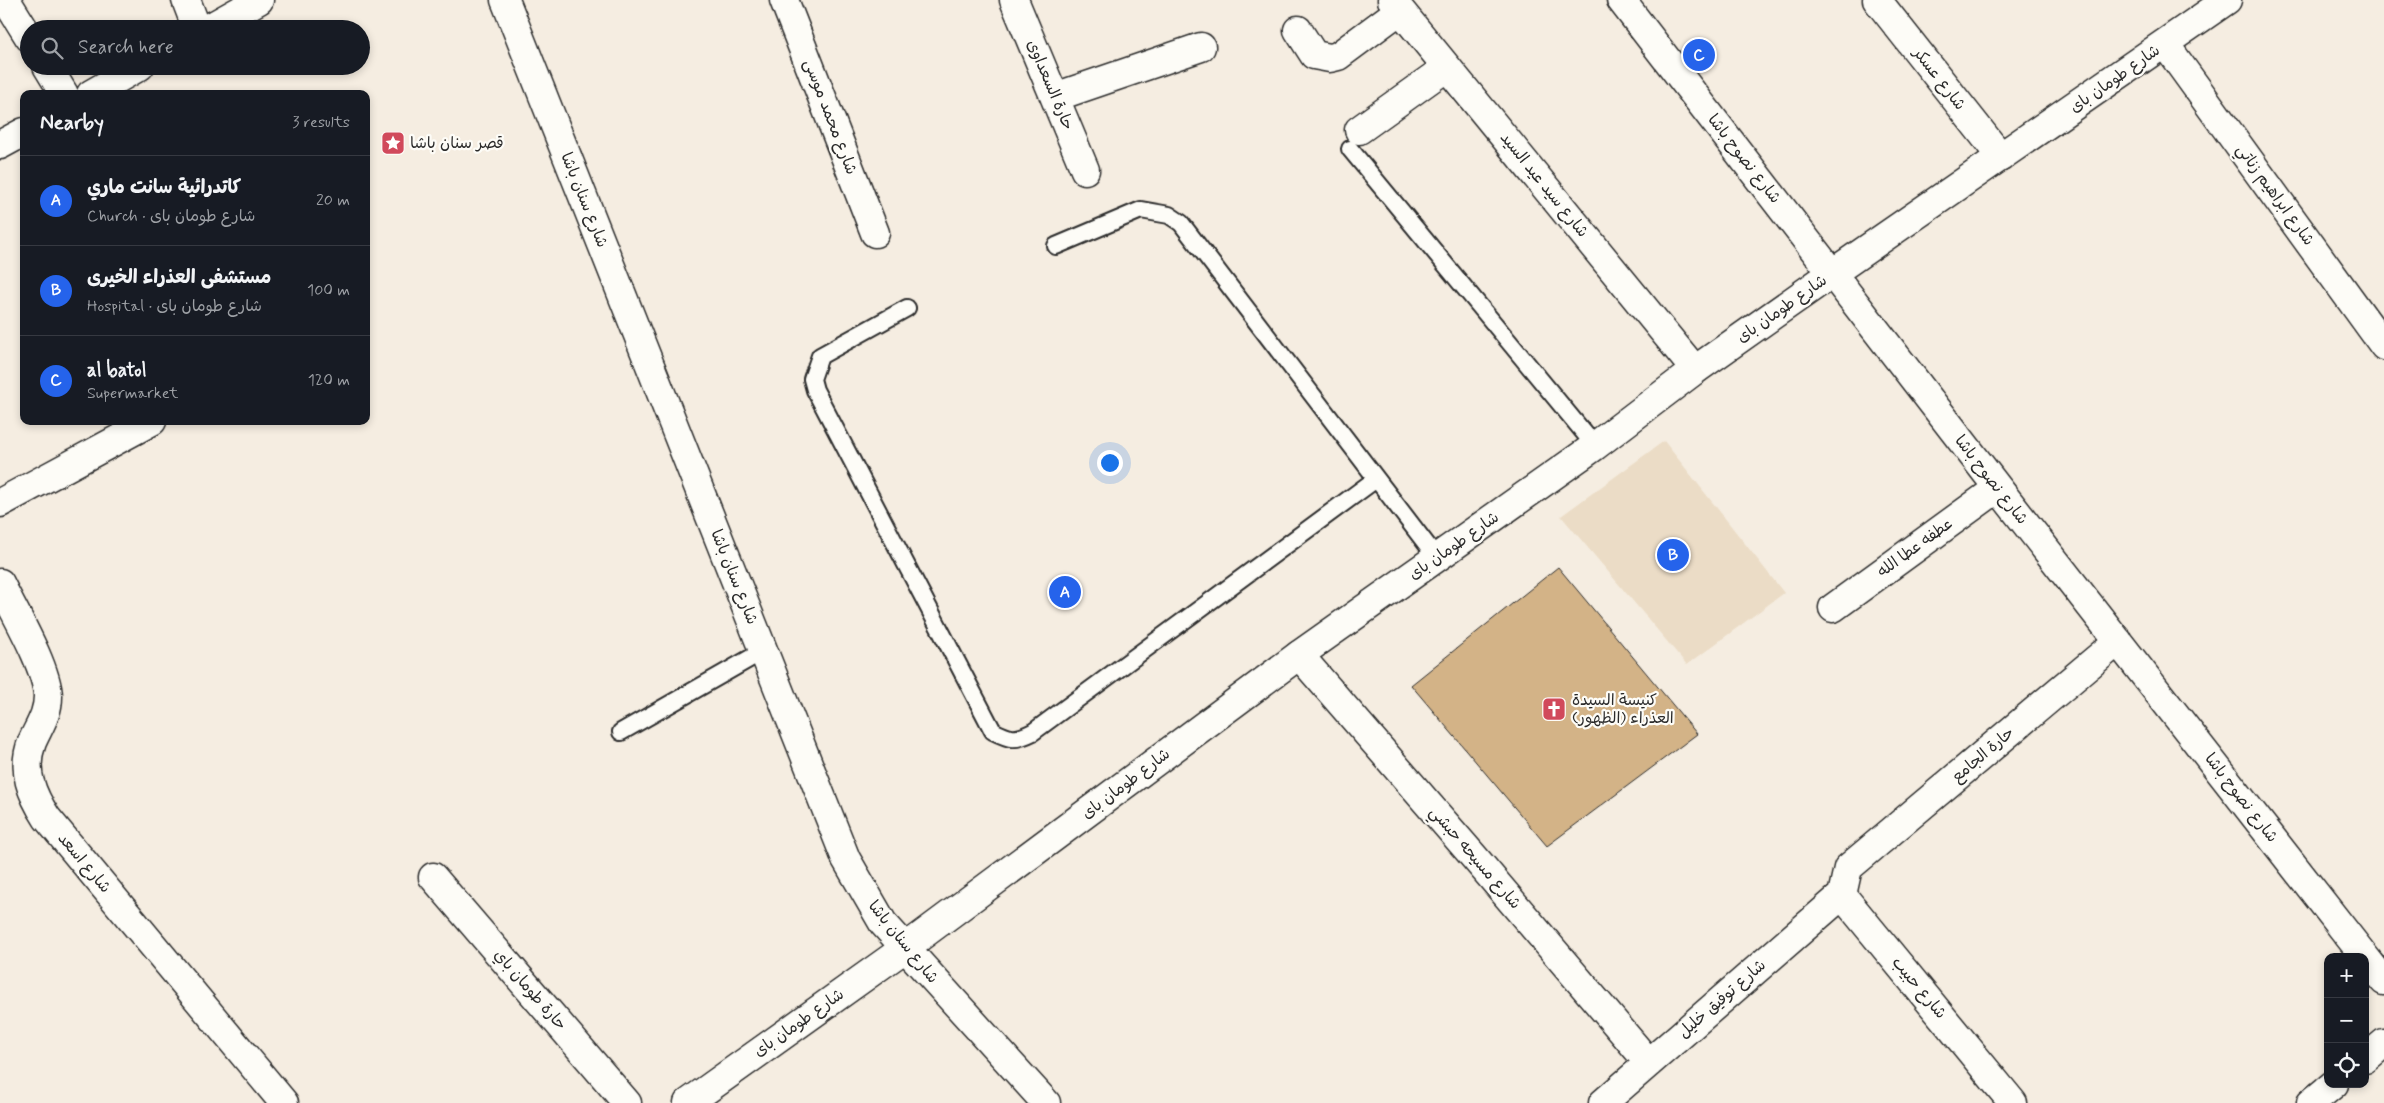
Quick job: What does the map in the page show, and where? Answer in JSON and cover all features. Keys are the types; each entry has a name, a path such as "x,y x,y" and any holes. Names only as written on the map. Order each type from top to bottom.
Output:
{"street":[{"path":"6,0 20,23"},
{"path":"186,0 194,20"},
{"path":"223,20 258,0"},
{"name":"شارع سنان باشا","path":"505,0 846,859 883,923 1046,1103"},
{"name":"شارع محمد موسى","path":"784,0 875,233"},
{"name":"شارع نصوح باشا","path":"1621,0 1998,488 2362,953"},
{"name":"شارع عسكر","path":"1877,0 2001,157"},
{"name":"شارع طومان باى","path":"688,1103 905,948 1299,655 1595,446 1695,370 2227,0"},
{"name":"حارة السعداوى","path":"1018,1 1085,170"},
{"path":"1298,30 1314,55 1330,58 1338,56 1396,5"},
{"name":"شارع سيد عيد السيد","path":"1396,5 1695,370"},
{"name":"شارع ابراهيم زناتي","path":"2165,44 2384,346"},
{"path":"1055,97 1201,47"},
{"path":"1354,140 1447,67"},
{"path":"52,75 62,90"},
{"path":"98,90 124,75"},
{"path":"0,145 20,134"},
{"path":"0,503 145,425"},
{"name":"عطفه عطا الله","path":"1833,608 1998,488"},
{"name":"شارع اسعد","path":"0,583 42,669 48,695 44,720 32,744 28,770 33,796 47,818 284,1103"},
{"name":"حارة الجامع","path":"1842,895 1848,868 2118,641"},
{"name":"شارع مسيحه حبشي","path":"1299,655 1649,1063"},
{"name":"حارة طومان باي","path":"434,877 627,1103"},
{"name":"شارع توفيق خليل","path":"1603,1103 1842,895"},
{"name":"شارع حبيب","path":"1842,895 2013,1103"},
{"name":"شارع نصوح باشا","path":"2369,962 2384,981"},
{"path":"2369,1056 2384,1043"},
{"path":"2311,1103 2329,1088"}],"lane":[{"path":"1354,140 1595,446"},
{"path":"1056,246 1141,210 1169,215 1181,223 1437,558"},
{"path":"908,308 820,356 812,379 815,390 993,732 1006,738 1018,739 1033,732 1376,479"},
{"path":"621,732 763,651"}],"shaded area":[{"path":"1664,441 1784,593 1687,665 1561,516"}],"building":[{"name":"كنيسة السيدة العذراء (الظهور)","path":"1558,567 1697,734 1547,846 1411,685"}],"place":[{"name":"al batol","path":"1699,55"},
{"name":"قصر سنان باشا","path":"393,143"},
{"name":"مستشفى العذراء الخيرى","path":"1673,555"},
{"name":"كاتدرائية سانت ماري","path":"1065,592"},
{"name":"كنيسة السيدة العذراء (الظهور)","path":"1554,709"}]}
